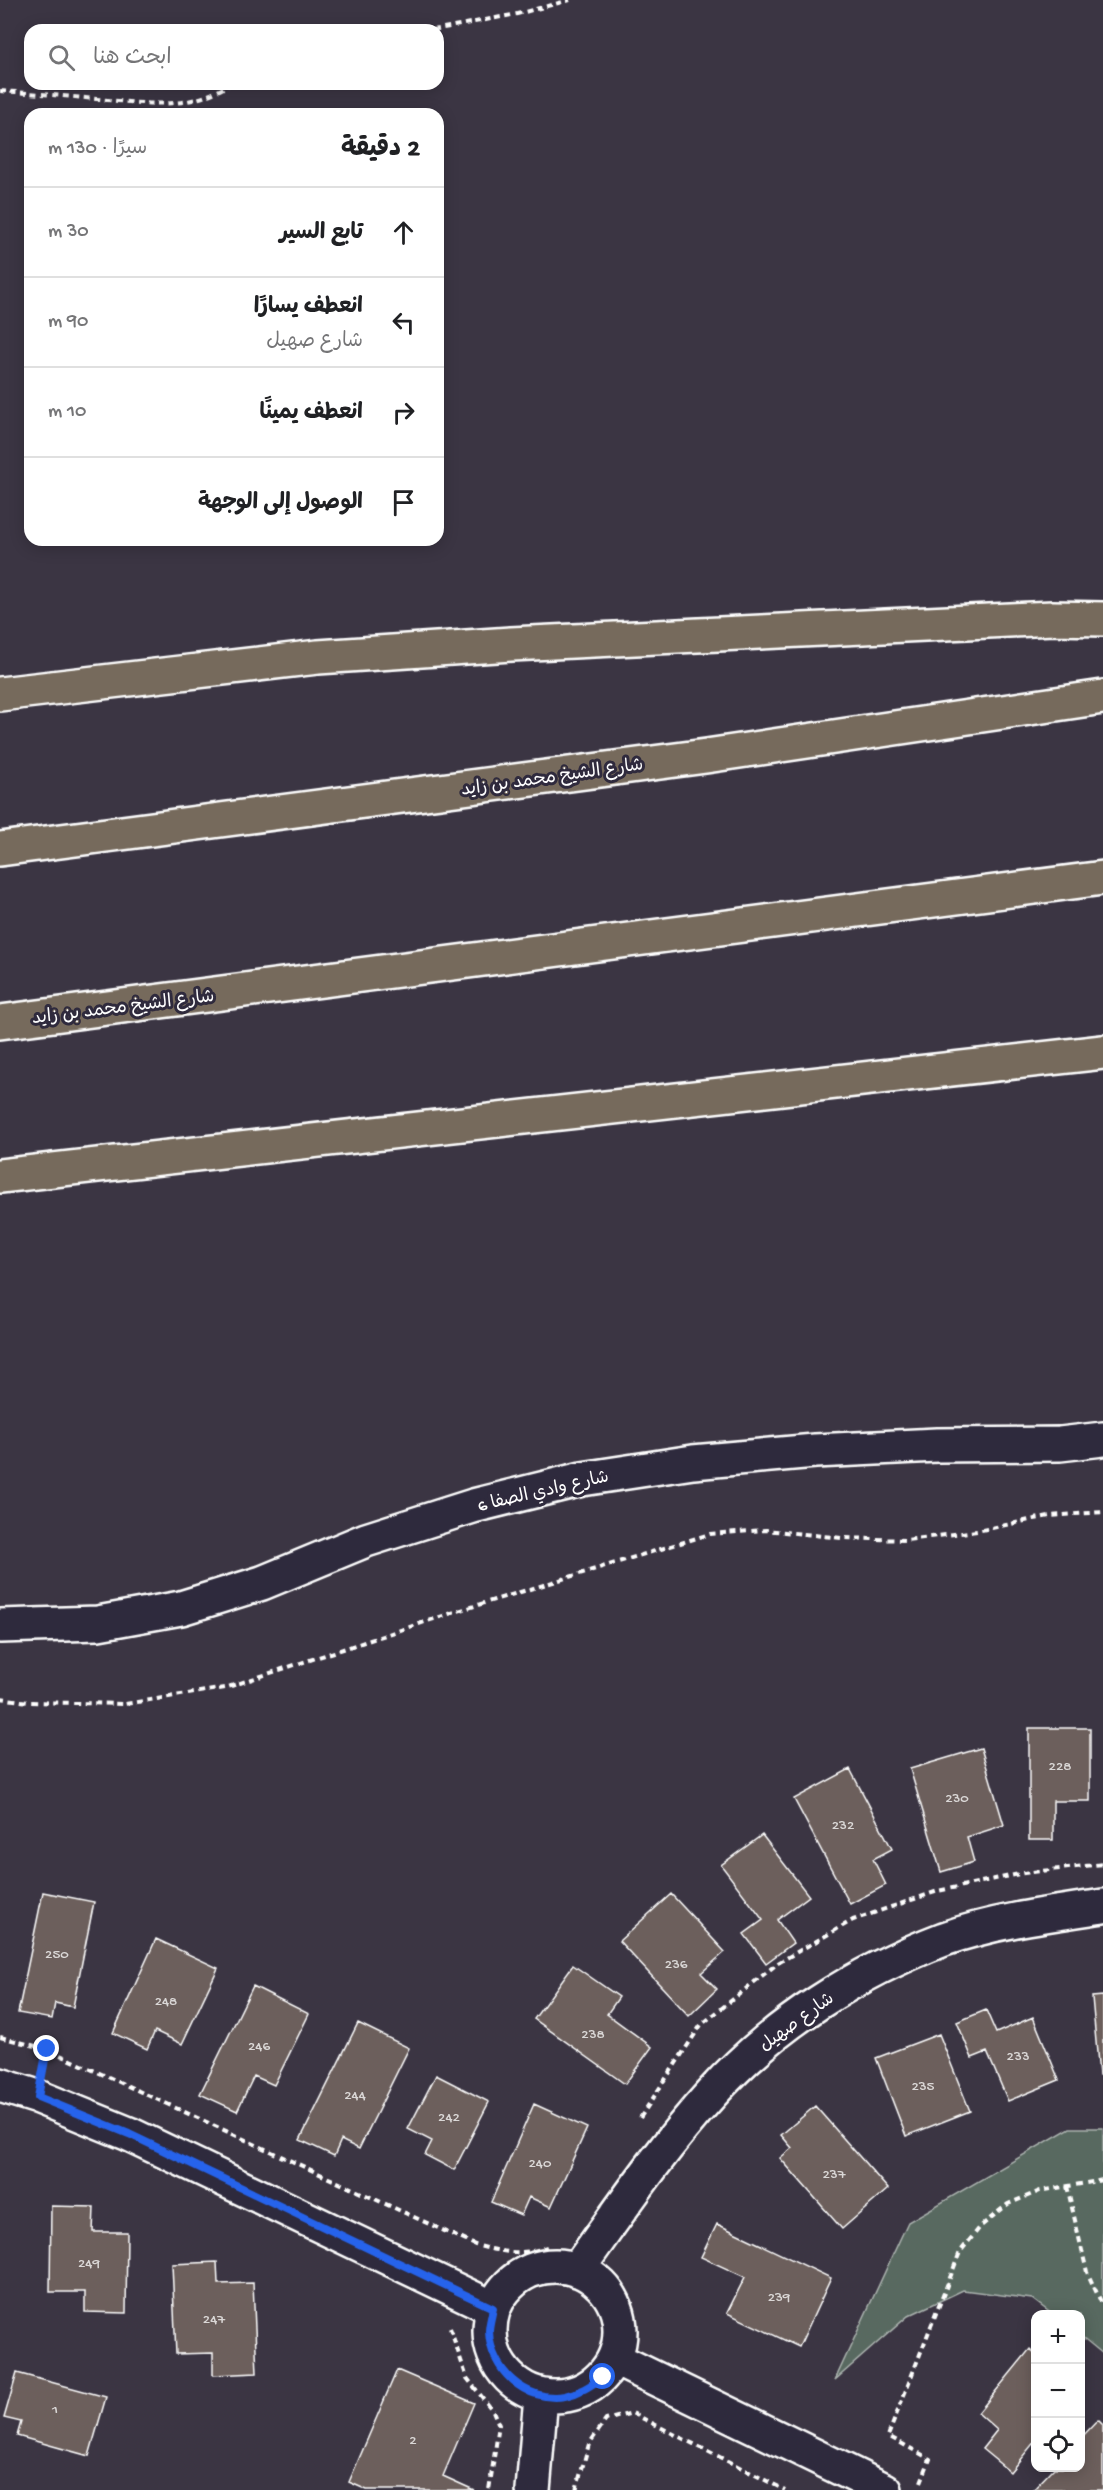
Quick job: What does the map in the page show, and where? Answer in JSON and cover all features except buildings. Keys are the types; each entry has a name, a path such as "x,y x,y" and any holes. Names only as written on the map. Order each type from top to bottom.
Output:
{"highway":[{"path":"0,694 318,657 511,644 1042,619 1103,619"},
{"name":"شارع الشيخ محمد بن زايد","path":"0,849 706,756 1103,697"},
{"name":"شارع الشيخ محمد بن زايد","path":"0,1022 1103,878"},
{"path":"0,1176 1103,1052"}],"street":[{"name":"شارع وادي الصفا 6","path":"0,1626 98,1623 181,1608 262,1583 366,1540 473,1506 582,1479 693,1462 815,1452 937,1445 1060,1444 1103,1439"},
{"name":"شارع صهيل","path":"577,2270 712,2093 765,2042 825,1998 889,1962 945,1939 1026,1917 1103,1906"},
{"path":"0,2085 38,2097 129,2134 493,2308"},
{"path":"558,2266 577,2270 596,2280 611,2296 619,2316 621,2338 615,2359 603,2377 585,2390 563,2396 541,2396 520,2387 503,2372 492,2352 489,2330 493,2308 504,2290 519,2277 537,2268 558,2266"},
{"path":"615,2359 885,2490"},
{"path":"533,2490 541,2396"}],"path":[{"path":"444,28 517,14 570,0"},
{"path":"0,91 150,105 177,104 199,99 218,90"},
{"path":"0,1698 28,1702 125,1704 225,1688 444,1616 710,1534 766,1530 842,1538 907,1540 976,1531 1049,1516 1103,1512"},
{"path":"635,2128 646,2107 701,2025 778,1963 844,1925 938,1890 1024,1873 1103,1864"},
{"path":"0,2037 47,2049 476,2245 504,2253 533,2252 552,2245"},
{"path":"38,2097 47,2049"},
{"path":"918,2490 930,2459 888,2436 960,2252 981,2226 1008,2204 1040,2191 1103,2180"},
{"path":"1067,2186 1087,2272 1103,2306"},
{"path":"450,2327 467,2378 493,2411 499,2425 489,2490"},
{"path":"576,2490 589,2444 606,2420 632,2413 785,2490"}],"green space":[{"path":"1070,2128 1103,2128 1103,2354 1085,2339 1085,2310 1047,2310 1032,2299 963,2290 908,2316 835,2380 908,2222"}],"route":[{"path":"47,2049 38,2097 129,2134 493,2308 489,2330 492,2352 503,2372 520,2387 541,2396 563,2396 585,2390 603,2377"}]}
